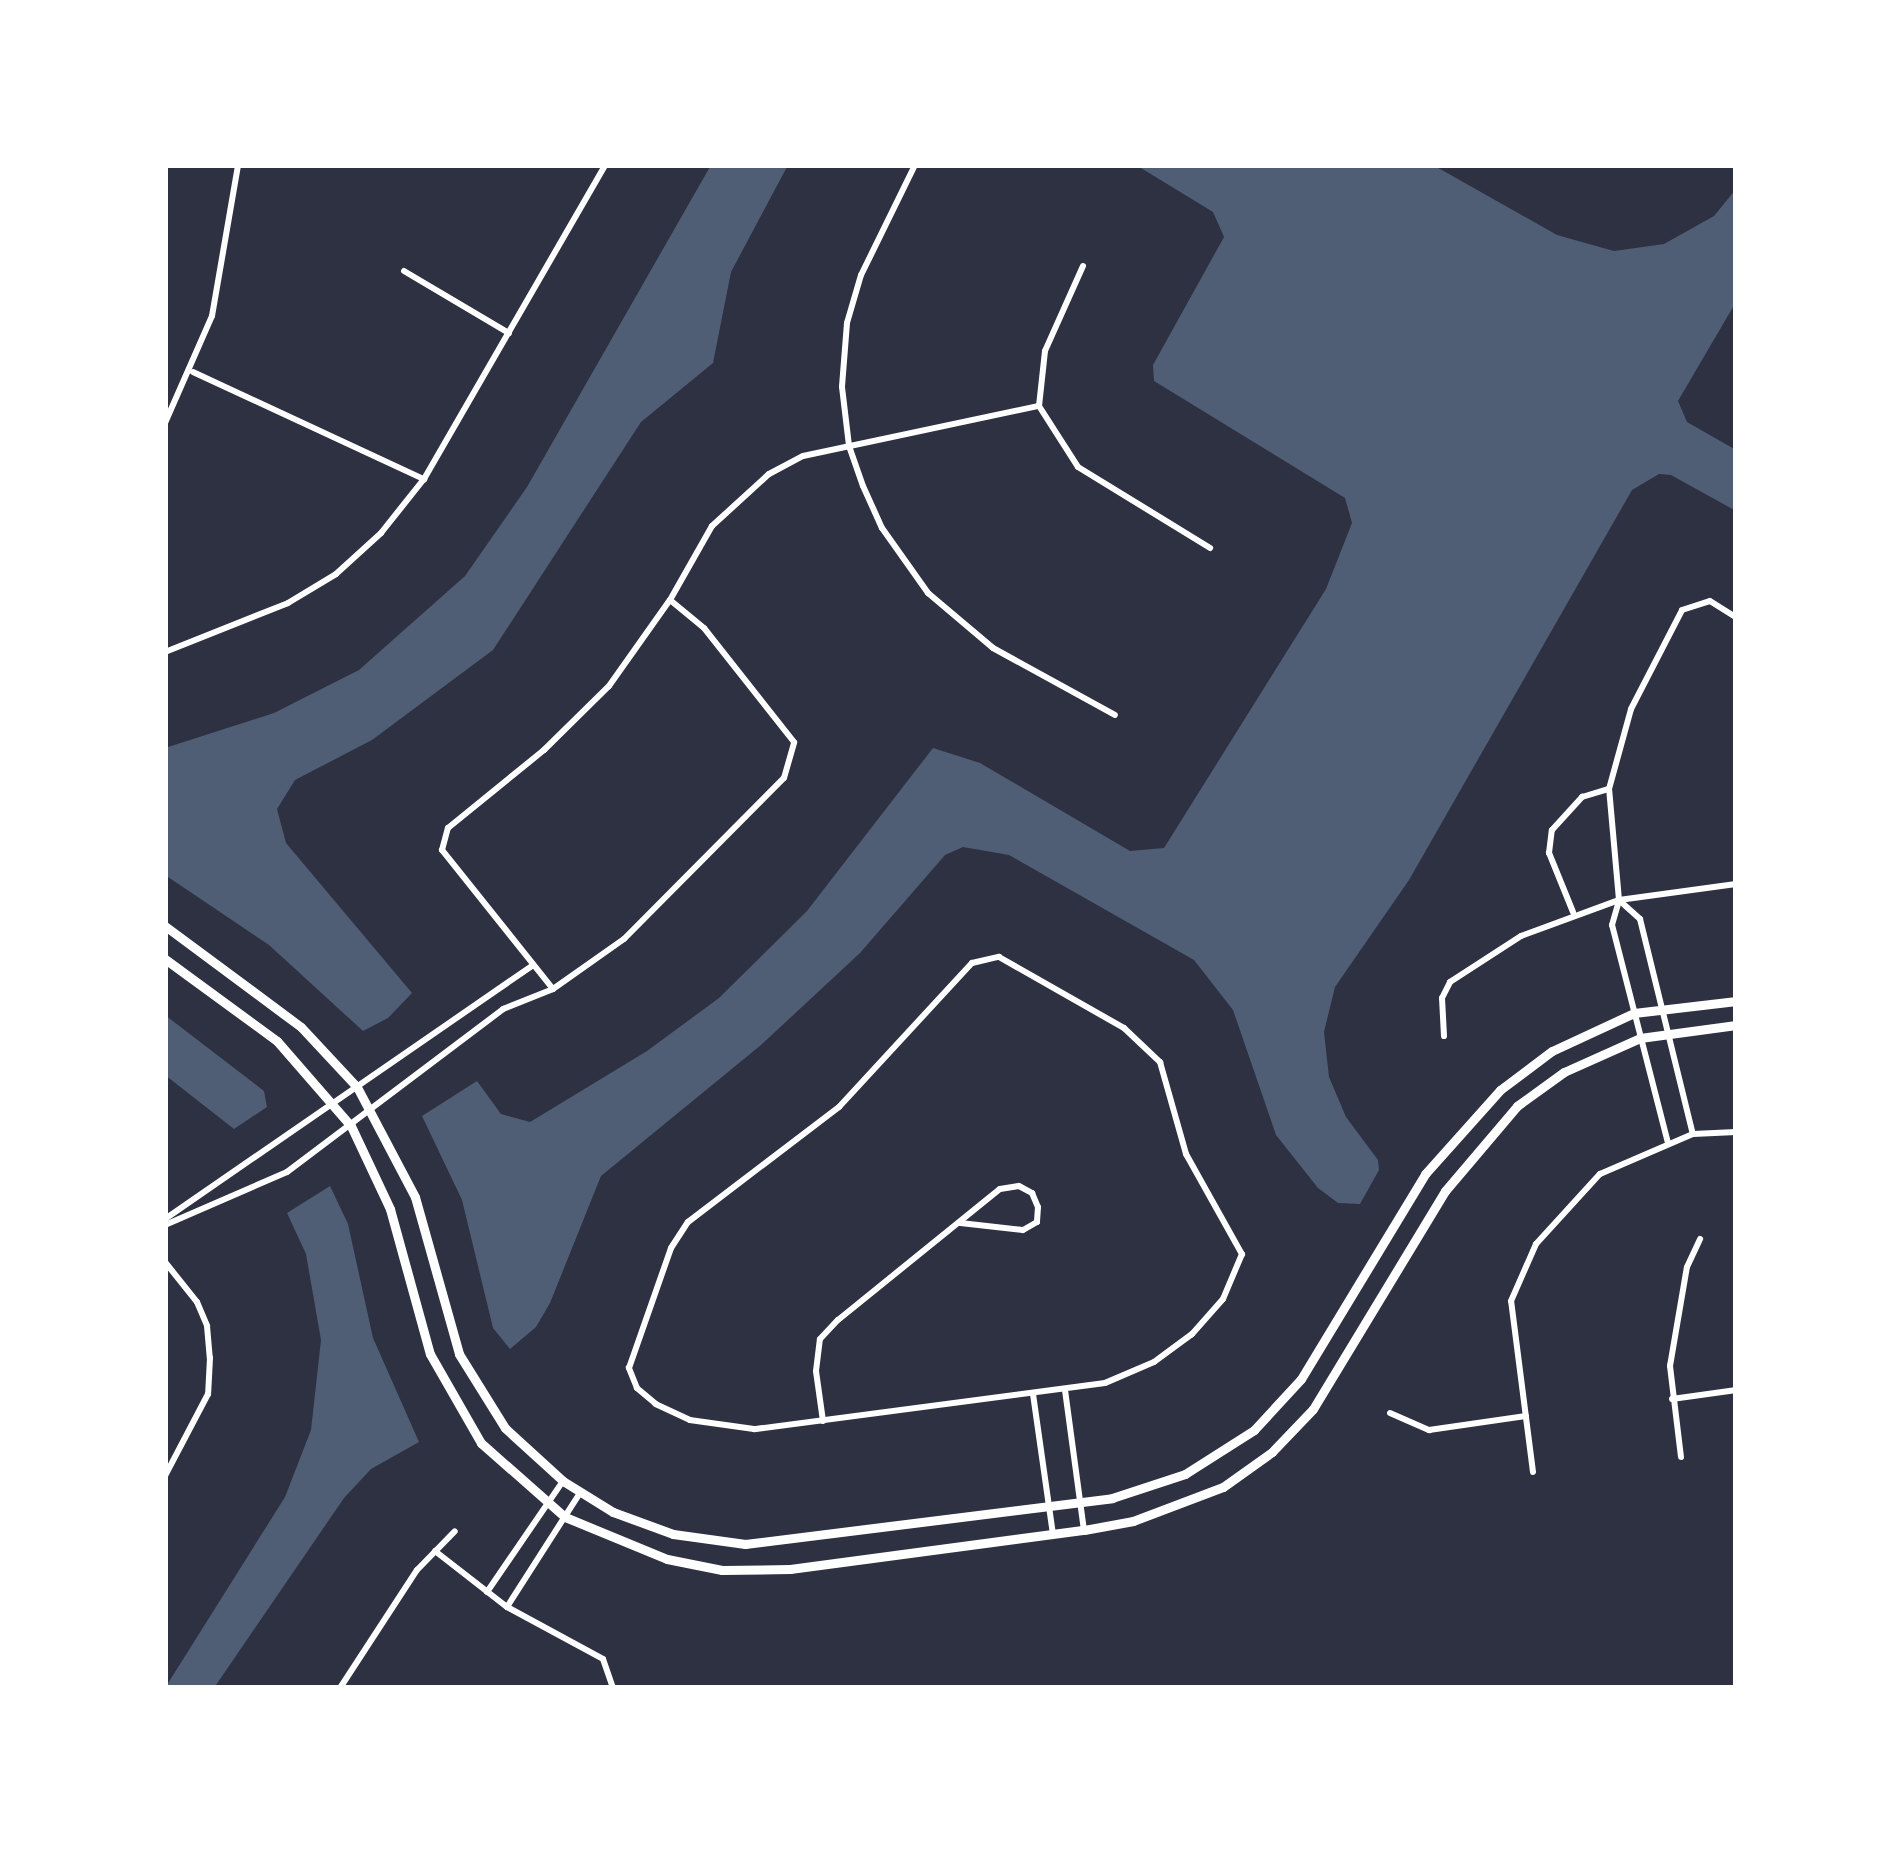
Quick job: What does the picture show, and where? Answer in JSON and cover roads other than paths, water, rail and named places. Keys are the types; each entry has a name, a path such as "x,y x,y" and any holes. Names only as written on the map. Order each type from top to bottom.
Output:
{"street":[{"path":"165,424 193,372 226,265 238,165"},
{"path":"165,652 231,631 336,574 382,533 424,479 606,165"},
{"path":"914,167 861,276 847,323 842,386 849,446 882,528 928,593 993,648 1115,716"},
{"path":"1083,266 1045,350 1039,406 1078,467 1210,548"},
{"path":"404,271 508,333"},
{"path":"193,372 424,479"},
{"path":"553,989 456,870 442,838 608,686 670,600 712,526 737,497 803,456 1039,406"},
{"path":"165,1222 287,1172 503,1010 553,989 683,886 784,778 794,758 794,742 704,628 670,600"},
{"path":"1668,1143 1612,925 1619,900 1609,789 1616,750 1649,666 1682,610 1695,601 1710,600 1736,616"},
{"path":"1572,912 1550,852 1552,830 1582,797 1609,789"},
{"path":"1444,1036 1442,998 1450,982 1472,962 1572,912 1619,900 1736,884"},
{"path":"1619,900 1640,919 1693,1134"},
{"path":"165,926 301,1027 357,1087 415,1198 458,1354 505,1428 580,1493 672,1534 745,1544 1080,1503 1138,1492 1185,1474 1254,1430 1319,1356 1425,1174 1500,1090 1552,1051 1634,1013 1661,1006 1736,1001"},
{"path":"999,957 1148,1045 1160,1062 1186,1154 1242,1254 1223,1299 1192,1334 1154,1362 1106,1383 1065,1390 754,1429 690,1420 637,1388 629,1368 633,1347 688,1222 839,1106 972,963 985,958 999,957"},
{"path":"165,959 277,1041 335,1103 351,1126 390,1210 420,1323 447,1389 481,1442 565,1517 652,1554 722,1570 790,1570 1084,1530 1182,1505 1224,1486 1272,1452 1352,1354 1468,1156 1540,1088 1640,1038 1668,1031 1736,1025"},
{"path":"165,1222 533,964"},
{"path":"1533,1472 1511,1301 1517,1278 1536,1244 1600,1174 1693,1134 1736,1132"},
{"path":"823,1421 816,1371 820,1339 1000,1189 1018,1186 1032,1193 1038,1207 1036,1222 1023,1230 960,1223"},
{"path":"1680,1457 1672,1399 1673,1338 1700,1239"},
{"path":"165,1262 196,1302 208,1326 210,1358 208,1394 165,1476"},
{"path":"1065,1390 1084,1530"},
{"path":"1672,1399 1736,1390"},
{"path":"1033,1394 1053,1534"},
{"path":"1390,1413 1429,1430 1526,1416"},
{"path":"487,1592 563,1481"},
{"path":"507,1607 580,1493"},
{"path":"340,1688 435,1551 455,1532"},
{"path":"435,1551 507,1607 603,1660 612,1688"}],"water":[{"path":"711,165 788,165 731,272 713,363 641,422 493,650 372,740 295,780 277,809 286,843 412,993 388,1018 363,1031 269,945 165,875 165,748 274,713 359,670 465,576 527,487"},
{"path":"1136,165 1433,165 1557,235 1614,251 1664,244 1714,216 1736,189 1736,302 1678,401 1687,422 1736,450 1736,511 1671,475 1659,474 1632,490 1409,880 1335,987 1324,1032 1329,1077 1346,1117 1378,1160 1379,1170 1360,1204 1338,1203 1318,1188 1276,1135 1233,1010 1194,960 1009,855 963,847 945,855 860,953 761,1045 601,1176 550,1303 536,1327 510,1349 493,1328 462,1200 422,1116 477,1081 501,1114 530,1122 647,1051 719,998 807,911 933,748 980,763 1130,851 1164,848 1326,589 1352,523 1345,498 1154,381 1153,365 1224,237 1213,212"},
{"path":"165,1015 264,1091 267,1107 234,1129 165,1075"},
{"path":"330,1186 348,1224 373,1338 419,1442 371,1469 344,1498 214,1688 165,1688 285,1497 311,1430 321,1340 306,1254 287,1213"}]}
